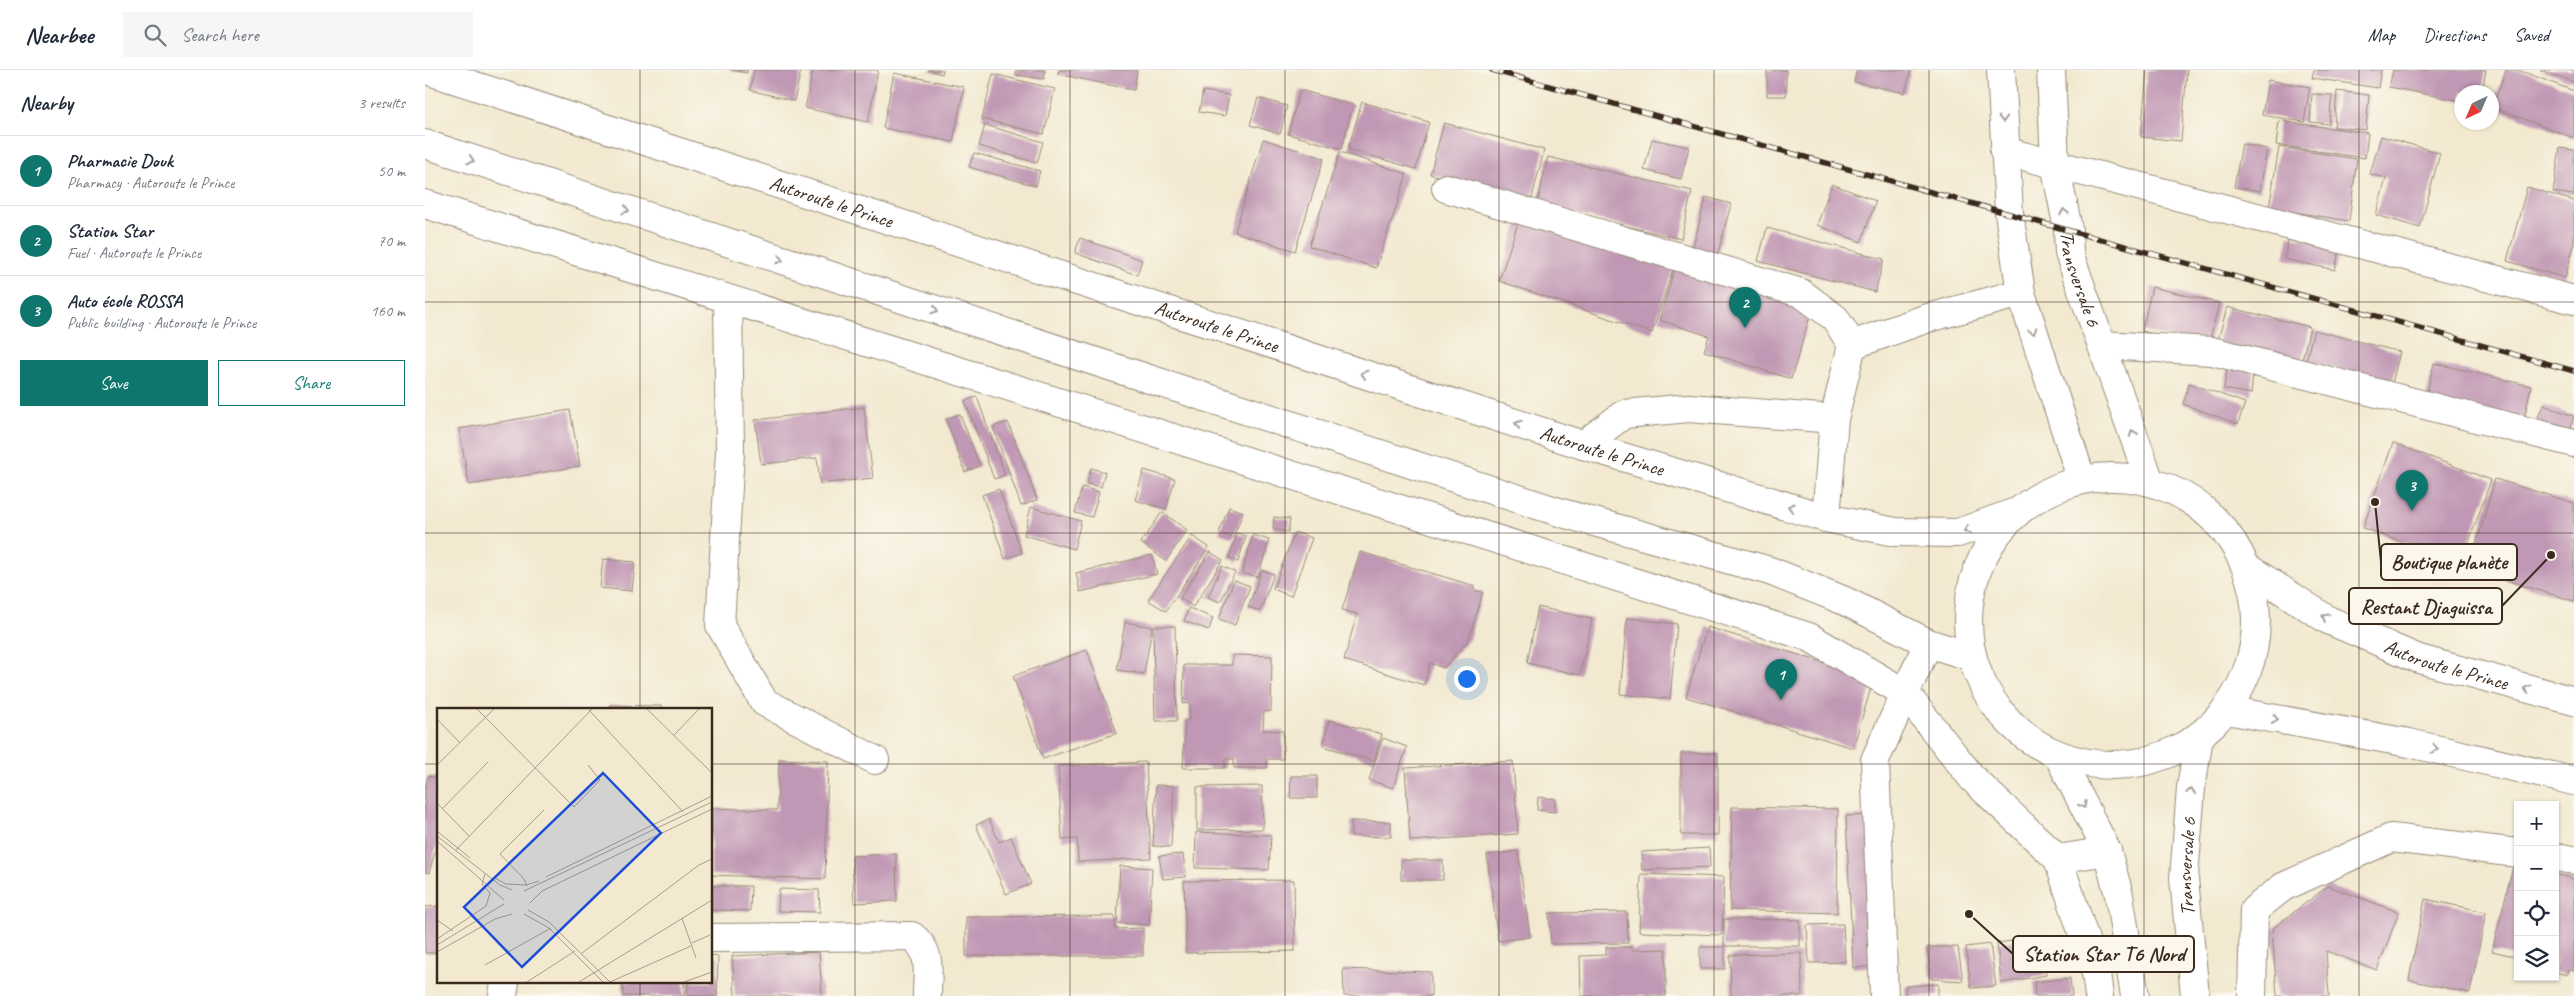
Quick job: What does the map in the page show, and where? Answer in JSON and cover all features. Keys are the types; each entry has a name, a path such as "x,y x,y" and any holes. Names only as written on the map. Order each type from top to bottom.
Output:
{"main road":[{"name":"Autoroute le Prince","path":"426,70 1583,445 1826,518 1895,532 1958,533 2013,513"},
{"path":"2001,70 2009,214 2021,293 2081,478"},
{"name":"Transversale 6","path":"2051,70 2055,164 2068,229 2069,253 2149,479"},
{"path":"425,144 1553,510 1770,571 1845,601 1928,643 1972,657"},
{"path":"2004,151 2574,300"},
{"path":"1446,188 1801,293 1835,318 1852,345 1834,419 1826,518"},
{"path":"425,204 1809,638 1905,693 1973,779 2058,859 2096,973 2099,996"},
{"path":"1852,345 1929,318 2021,293"},
{"path":"728,299 730,452 720,625 764,702 875,760"},
{"path":"2102,345 2212,351 2574,443"},
{"path":"1583,445 1625,414 1670,409 1689,408 1834,419"},
{"path":"2061,761 2125,765 2163,756 2199,737 2227,710 2251,666 2258,617 2248,568 2209,512 2149,479 2081,478 2045,491 2013,513 1982,555 1968,605 1972,657 1994,702 2029,738 2061,761 2107,851 2119,895 2135,996"},
{"name":"Autoroute le Prince","path":"2248,568 2328,620 2419,659 2574,701"},
{"path":"1884,996 1875,760 1928,643"},
{"path":"2227,710 2409,743 2574,781"},
{"name":"Transversale 6","path":"2195,996 2184,878 2191,788 2199,737"},
{"path":"2251,996 2254,910 2283,886 2391,838 2514,853"},
{"path":"2058,859 2107,851"},
{"path":"2559,858 2574,860"},
{"path":"713,938 912,936 921,943 927,956 927,996"}],"building":[{"path":"730,70 747,70 747,73"},
{"path":"754,70 801,70 794,101 750,90"},
{"path":"813,70 878,70 868,122 805,108"},
{"path":"928,70 943,70 942,74"},
{"path":"1016,70 1045,70 1044,79 1016,75"},
{"path":"1059,70 1137,70 1134,90 1058,74"},
{"path":"1767,70 1786,70 1786,96 1767,96"},
{"path":"1857,70 1911,70 1905,93 1854,82"},
{"path":"2147,70 2187,70 2181,141 2141,137"},
{"path":"2314,70 2381,70 2378,88 2312,78"},
{"path":"2393,70 2486,70 2483,85 2454,85 2454,100 2389,87"},
{"path":"2506,70 2518,70 2574,91 2574,138 2499,110 2499,88"},
{"path":"2540,70 2574,70 2574,82"},
{"path":"894,73 964,87 953,142 883,128"},
{"path":"993,74 1055,89 1044,134 982,119"},
{"path":"2268,80 2310,87 2304,122 2262,115"},
{"path":"1300,90 1353,105 1342,149 1288,134"},
{"path":"1203,91 1229,95 1225,116 1199,112"},
{"path":"2337,91 2369,95 2366,130 2334,127"},
{"path":"2312,94 2332,95 2329,124 2310,122"},
{"path":"1258,98 1287,106 1280,134 1250,125"},
{"path":"1362,102 1429,122 1416,169 1348,149"},
{"path":"2279,121 2368,133 2365,158 2276,145"},
{"path":"1444,123 1544,150 1531,202 1430,174"},
{"path":"985,125 1043,142 1037,163 979,146"},
{"path":"2381,136 2440,153 2420,228 2376,215 2386,178 2370,174"},
{"path":"1263,139 1324,158 1295,251 1235,232"},
{"path":"1652,139 1689,147 1681,179 1644,170"},
{"path":"2242,144 2267,149 2260,191 2234,187"},
{"path":"2279,147 2357,159 2349,221 2269,208"},
{"path":"2560,148 2574,150 2574,195 2553,192"},
{"path":"1340,152 1407,174 1376,268 1309,246"},
{"path":"974,153 1040,171 1036,186 969,167"},
{"path":"1548,157 1692,191 1681,239 1537,205"},
{"path":"1832,184 1876,201 1861,242 1817,225"},
{"path":"2527,187 2574,201 2574,245 2565,278 2507,261"},
{"path":"1706,197 1731,204 1717,257 1692,251"},
{"path":"1521,214 1674,266 1652,333 1499,281"},
{"path":"1767,228 1884,259 1875,292 1758,261"},
{"path":"2289,236 2340,246 2335,270 2284,259"},
{"path":"1080,238 1142,260 1137,275 1075,253"},
{"path":"1676,264 1813,306 1791,379 1704,351 1709,336 1659,320"},
{"path":"2152,287 2219,303 2208,347 2142,331"},
{"path":"2227,307 2310,327 2301,364 2217,344"},
{"path":"2314,330 2400,352 2392,383 2306,360"},
{"path":"2228,361 2254,365 2251,394 2224,389"},
{"path":"2434,363 2531,386 2523,424 2425,401"},
{"path":"2189,383 2245,403 2238,424 2183,404"},
{"path":"977,397 1005,475 994,479 965,401"},
{"path":"2543,405 2574,416 2568,437 2535,425"},
{"path":"864,407 873,478 820,484 817,458 761,464 755,420"},
{"path":"570,410 580,466 469,485 459,429"},
{"path":"960,414 980,466 965,472 946,419"},
{"path":"1008,422 1037,500 1021,506 993,427"},
{"path":"2393,443 2491,480 2461,564 2363,528"},
{"path":"1091,468 1105,472 1101,487 1087,484"},
{"path":"1144,470 1175,479 1166,509 1135,500"},
{"path":"2495,479 2574,503 2574,601 2469,569"},
{"path":"1082,487 1099,492 1092,517 1075,513"},
{"path":"999,489 1022,553 1005,559 982,495"},
{"path":"1031,507 1081,521 1074,549 1024,535"},
{"path":"1229,507 1243,512 1233,538 1219,533"},
{"path":"1162,512 1187,530 1166,561 1141,543"},
{"path":"1274,517 1290,519 1288,532 1273,529"},
{"path":"1295,532 1312,538 1291,596 1273,589"},
{"path":"1237,533 1246,536 1238,562 1229,558"},
{"path":"1253,535 1269,540 1258,577 1242,573"},
{"path":"1192,536 1209,547 1166,611 1148,600"},
{"path":"1210,552 1223,560 1193,607 1180,598"},
{"path":"1360,552 1475,586 1473,590 1483,592 1469,639 1444,668 1430,663 1424,685 1344,660 1357,614 1342,610"},
{"path":"1152,555 1157,574 1080,592 1076,573"},
{"path":"603,559 635,562 632,591 600,588"},
{"path":"1222,566 1235,572 1220,602 1208,597"},
{"path":"1262,570 1274,574 1260,611 1248,607"},
{"path":"1234,580 1250,586 1235,625 1219,619"},
{"path":"1538,607 1592,619 1580,675 1527,663"},
{"path":"1189,608 1213,618 1209,630 1184,621"},
{"path":"1627,618 1677,624 1670,699 1620,694"},
{"path":"1125,622 1152,627 1144,674 1117,670"},
{"path":"1153,626 1175,626 1177,721 1155,721"},
{"path":"1707,627 1874,678 1853,748 1686,697"},
{"path":"1087,650 1117,733 1043,759 1013,676"},
{"path":"1232,655 1272,656 1271,711 1264,712 1263,730 1283,731 1283,759 1267,759 1267,768 1234,768 1234,759 1225,759 1225,768 1183,768 1185,720 1189,720 1190,703 1183,704 1184,665 1232,665"},
{"path":"609,705 661,706 661,708 609,708"},
{"path":"1329,720 1382,734 1374,761 1323,746"},
{"path":"1383,738 1407,747 1393,788 1369,780"},
{"path":"1681,753 1718,753 1718,835 1681,835"},
{"path":"779,759 828,761 825,879 713,875 713,808 777,810"},
{"path":"1513,761 1518,834 1410,841 1405,768"},
{"path":"1146,762 1151,858 1078,862 1077,839 1062,840 1058,766"},
{"path":"428,776 437,778 437,845 429,873 425,872 425,788"},
{"path":"1291,776 1317,776 1317,798 1290,798"},
{"path":"1156,785 1174,786 1171,847 1153,846"},
{"path":"1262,786 1263,829 1197,830 1197,787"},
{"path":"1538,797 1555,799 1555,812 1537,810"},
{"path":"1732,807 1838,809 1837,913 1730,910"},
{"path":"1872,815 1879,966 1853,968 1846,816"},
{"path":"989,819 999,842 1011,837 1031,884 1006,894 976,825"},
{"path":"1351,821 1391,822 1391,837 1351,836"},
{"path":"1196,832 1271,835 1269,870 1195,868"},
{"path":"1709,848 1710,867 1642,870 1641,852"},
{"path":"1518,851 1530,937 1498,941 1487,855"},
{"path":"896,854 897,901 854,903 852,856"},
{"path":"1183,854 1186,877 1163,879 1159,856"},
{"path":"1401,860 1443,860 1443,880 1401,880"},
{"path":"2514,863 2514,956 2492,951"},
{"path":"1120,866 1152,868 1149,925 1117,923"},
{"path":"1641,874 1724,877 1722,935 1639,932"},
{"path":"2559,875 2574,879 2574,971 2568,970 2567,975 2559,973"},
{"path":"1294,880 1295,951 1186,953 1184,881"},
{"path":"713,886 751,886 750,911 713,910"},
{"path":"2328,886 2399,912 2377,970 2326,951 2329,996 2277,996 2272,929"},
{"path":"779,889 819,890 820,912 778,911"},
{"path":"2425,899 2486,912 2470,993 2409,980"},
{"path":"437,906 437,953 425,953 425,907"},
{"path":"1627,912 1628,943 1551,944 1549,913"},
{"path":"1115,916 1115,929 1143,928 1143,956 966,956 966,917"},
{"path":"1724,919 1800,920 1800,946 1724,946"},
{"path":"1843,924 1845,962 1809,963 1807,925"},
{"path":"2042,937 2046,975 2001,983 1997,943"},
{"path":"1990,944 1996,986 1971,988 1966,947"},
{"path":"1606,947 1632,947 1632,950 1666,949 1666,996 1581,996 1580,956 1606,955"},
{"path":"1700,947 1725,947 1725,969 1700,969"},
{"path":"1927,947 1958,947 1963,981 1931,979"},
{"path":"819,952 822,996 735,996 732,956"},
{"path":"1801,953 1802,996 1731,996 1730,955"},
{"path":"713,955 718,956 717,996 687,996 688,984 713,984"},
{"path":"1343,969 1431,972 1431,996 1344,996"},
{"path":"2070,978 2072,996 2035,996 2034,982"},
{"path":"623,984 684,984 684,996 623,996"},
{"path":"1938,984 1938,996 1905,996 1905,986"}],"railway":[{"path":"1492,70 2574,371"}],"place":[{"name":"Station Star","path":"1745,328"},
{"name":"Boutique planète","path":"2375,502"},
{"name":"Auto école ROSSA","path":"2412,511"},
{"name":"Restant Djaguissa","path":"2551,555"},
{"name":"Pharmacie Douk","path":"1781,700"},
{"name":"Station Star T6 Nord","path":"1969,914"}]}
